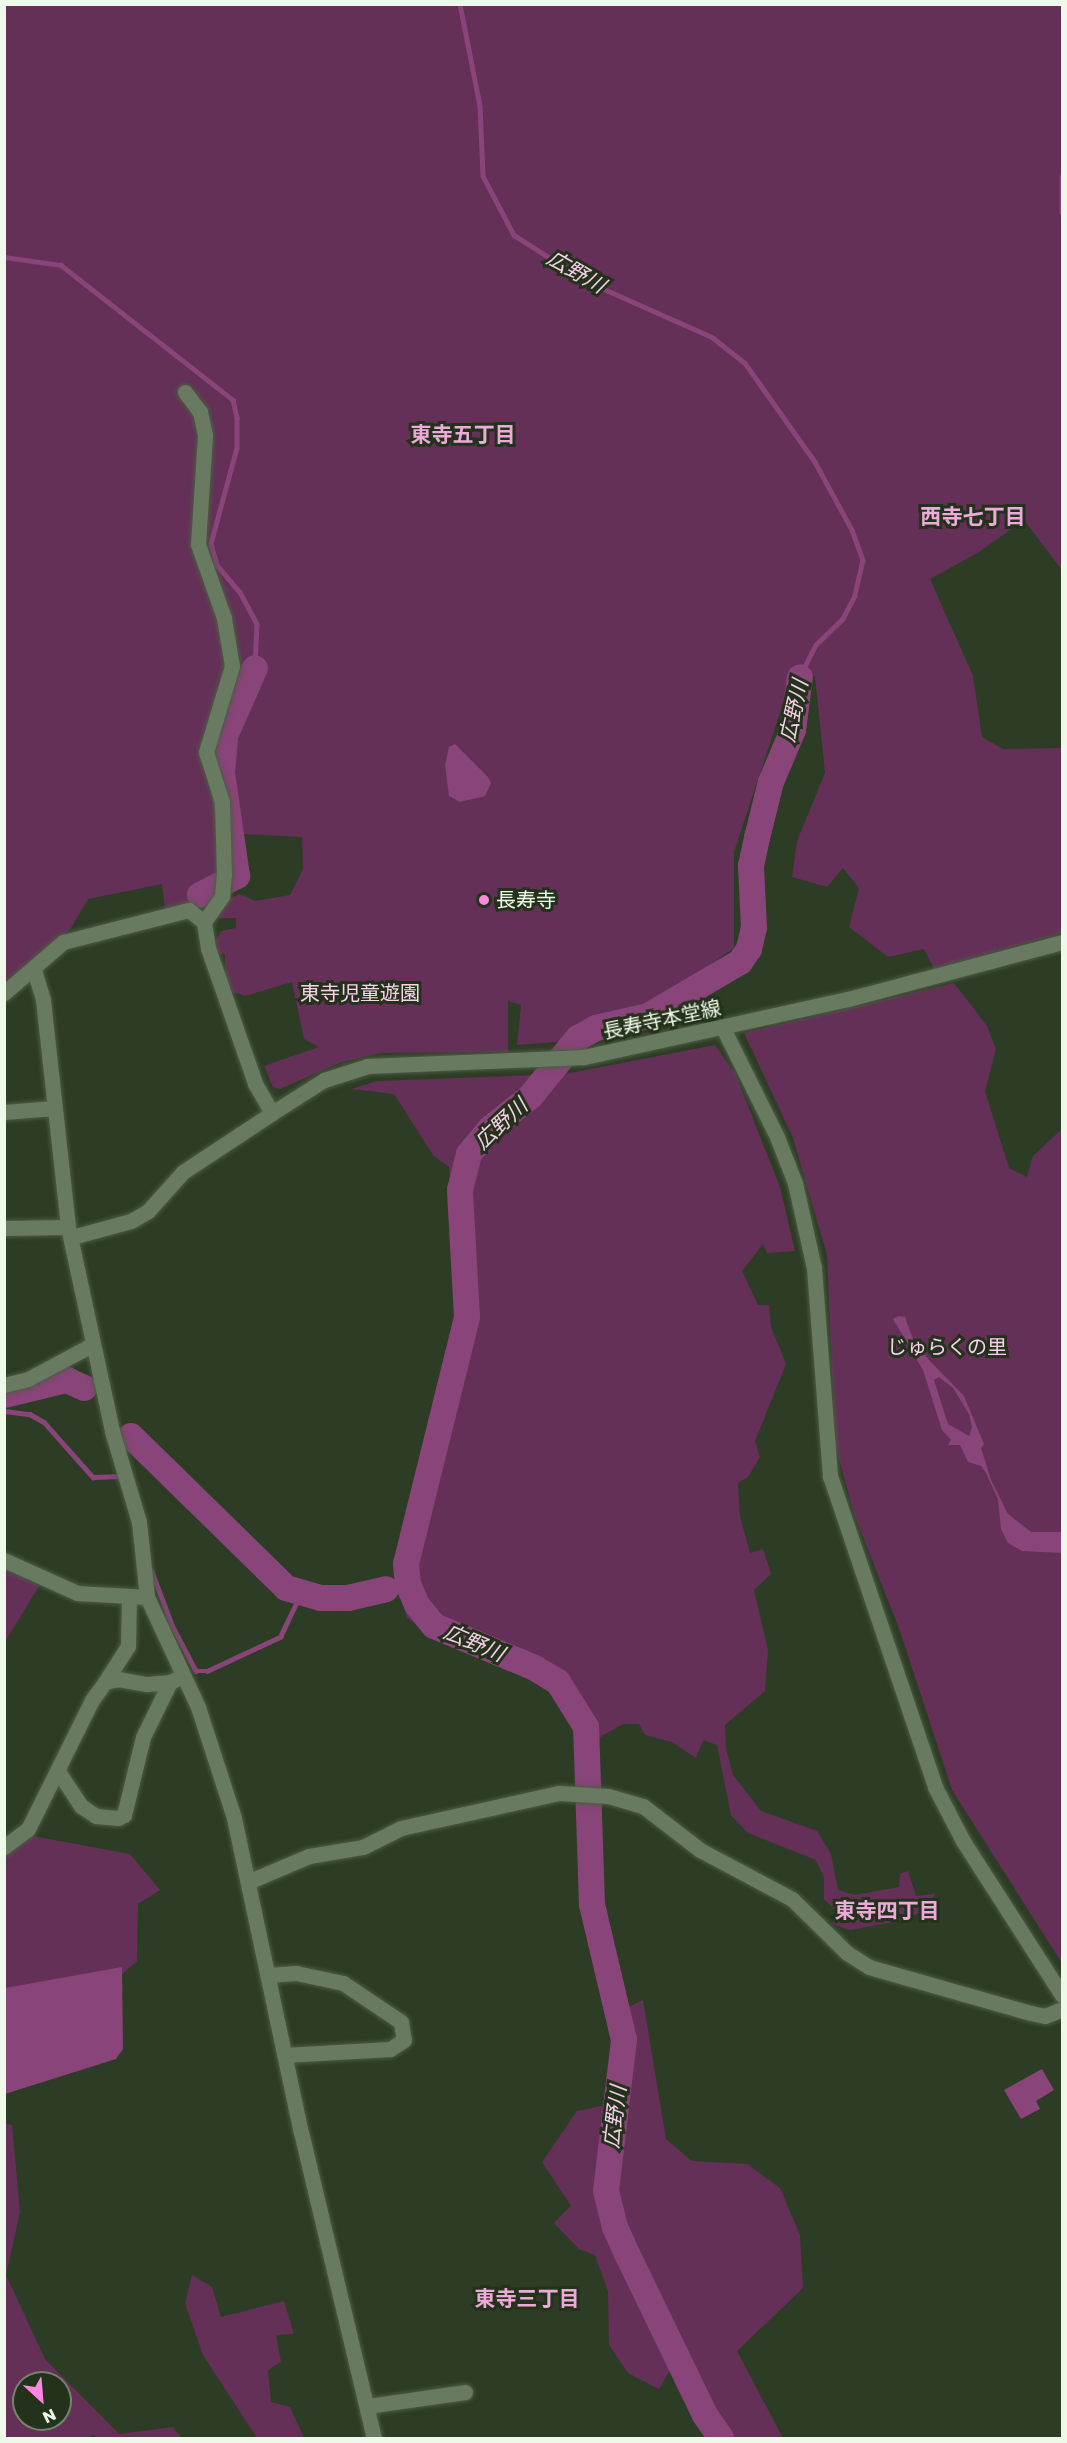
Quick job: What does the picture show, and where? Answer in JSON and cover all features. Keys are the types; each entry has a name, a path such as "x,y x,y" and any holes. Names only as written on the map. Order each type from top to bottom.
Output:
{"street":[{"path":"184,392 200,412 205,435 198,544 224,618 232,666 206,752 222,802 224,875 222,896 204,922"},
{"path":"4,993 34,970 63,942 89,933 189,910 204,922 208,948 255,1083 272,1113"},
{"name":"長寿寺本堂線","path":"4,1228 70,1232 131,1221 148,1211 183,1173 272,1113 324,1080 368,1066 584,1057 723,1028 1062,942"},
{"path":"34,970 43,1000 70,1232 92,1345 112,1431 139,1522 147,1597 176,1679 214,1747 250,1881 284,2055 374,2439"},
{"path":"723,1028 777,1137 795,1184 814,1268 830,1476 935,1787 963,1841 1062,1995"},
{"path":"4,1112 54,1108"},
{"path":"4,1385 28,1379 92,1345"},
{"path":"4,1560 77,1593 129,1598 147,1597"},
{"path":"4,1847 28,1829 92,1700 128,1646 129,1598"},
{"path":"105,1682 176,1679"},
{"path":"58,1771 81,1806 96,1816 118,1818 124,1815 142,1737 176,1679"},
{"path":"250,1881 309,1856 363,1847 401,1828 559,1793 609,1796 643,1806 700,1850 792,1899 847,1953 869,1967 1030,2013 1046,2016 1062,2009"},
{"path":"268,1975 296,1973 343,1983 401,2022 404,2040 390,2049 284,2055"},
{"path":"367,2406 465,2392"}],"green space":[{"name":"東寺児童遊園","path":"5,5 1062,5 1062,570 1024,520 979,552 930,579 973,676 982,737 1003,749 1062,748 1062,933 934,969 924,949 888,957 849,927 859,888 843,868 827,887 792,877 797,841 825,773 815,676 798,672 780,713 734,852 734,948 640,1014 556,1042 517,1045 521,1005 508,1001 508,1052 380,1053 339,1063 280,1089 273,1087 264,1066 319,1047 304,1039 292,982 245,996 233,992 225,976 225,954 216,955 211,950 221,931 236,928 236,918 213,918 224,902 239,894 255,901 290,895 303,869 302,837 240,834 240,867 206,903 165,910 162,884 88,899 71,928 5,990"},
{"name":"じゅらくの里","path":"954,983 987,1026 996,1049 985,1091 1009,1168 1027,1177 1033,1156 1062,1129 1062,1963 952,1790 900,1631 854,1514 835,1444 827,1255 793,1138 744,1033"},
{"path":"715,1045 735,1073 780,1187 795,1251 767,1253 763,1244 742,1271 758,1305 769,1305 771,1327 786,1364 755,1441 760,1457 748,1477 738,1483 740,1516 750,1553 763,1549 771,1574 754,1590 768,1650 765,1691 725,1725 726,1749 733,1775 761,1811 817,1831 831,1854 838,1890 855,1895 899,1887 900,1874 908,1871 916,1896 935,1894 924,1911 899,1921 850,1930 832,1924 838,1913 824,1899 824,1878 816,1860 748,1833 731,1815 717,1745 703,1740 696,1758 672,1742 645,1735 639,1724 623,1724 595,1740 582,1706 551,1670 502,1642 474,1637 438,1639 407,1618 395,1566 458,1328 449,1167 433,1155 394,1094 352,1089 377,1081 565,1074"},
{"path":"5,1567 39,1586 5,1642"},
{"path":"27,1835 130,1854 160,1890 138,1904 137,1961 115,1981 5,1995 5,1855"},
{"path":"643,2000 666,2139 692,2161 747,2164 780,2188 800,2235 803,2288 737,2351 783,2438 706,2438 674,2363 659,2389 628,2373 609,2345 608,2291 595,2255 579,2249 554,2223 571,2206 542,2162 577,2111 602,2106 618,2052 611,2015"},
{"path":"5,2123 12,2125 20,2212 6,2275 45,2359 57,2371 12,2371 12,2431 72,2431 72,2386 119,2434 173,2427 182,2438 97,2438 94,2435 86,2438 5,2438"},
{"path":"192,2275 212,2287 221,2317 284,2301 294,2334 276,2335 281,2362 268,2370 271,2402 290,2407 304,2438 257,2438 203,2355 185,2303"}],"shaded area":[{"path":"455,744 488,777 491,783 485,796 460,802 449,796 445,765 449,747"},
{"path":"899,1316 905,1317 913,1339 928,1359 964,1396 984,1444 981,1448 991,1480 1008,1514 1031,1532 1062,1532 1062,1553 1022,1551 1008,1543 1001,1529 998,1499 986,1473 981,1466 968,1462 960,1445 948,1445 951,1440 942,1430 923,1370 893,1319","holes":["939,1377 953,1388 969,1414 972,1427 969,1436 948,1424 934,1380"]},
{"path":"122,1967 123,2049 116,2059 5,2094 5,1988"},
{"path":"1042,2069 1054,2090 1036,2101 1040,2109 1021,2119 1004,2090"}],"waterway":[{"name":"広野川","path":"460,4 480,106 483,176 514,235 586,281 712,337 745,363 815,462 852,530 863,560 855,596 843,619 816,645 800,677"},
{"path":"1062,177 1062,212"},
{"path":"4,257 61,265 233,400 237,418 237,448 211,544 217,565 240,592 257,624 255,668"},
{"path":"200,895 237,876 222,773 225,736 255,668"},
{"name":"広野川","path":"721,2438 705,2415 627,2254 615,2227 606,2191 624,2040 592,1905 586,1727 558,1682 535,1668 434,1626 417,1605 408,1584 406,1564 467,1317 460,1190 469,1154 491,1128 530,1097 578,1038 596,1028 648,1016 740,962 749,949 754,928 751,866 771,782 793,730 800,677"},
{"path":"4,1395 67,1380 84,1388"},
{"path":"4,1411 30,1414 44,1422 93,1477 121,1476"},
{"path":"131,1436 286,1588 321,1598 348,1598 386,1589"},
{"path":"151,1569 172,1625 196,1671 207,1671 280,1637 300,1595"},
{"name":"広野川","path":"401,1586 408,1584"}],"place":[{"name":"長寿寺","path":"484,900"}],"district":[{"name":"東寺五丁目","path":"463,435"},
{"name":"西寺七丁目","path":"973,517"},
{"name":"東寺四丁目","path":"887,1911"},
{"name":"東寺三丁目","path":"527,2299"}]}
